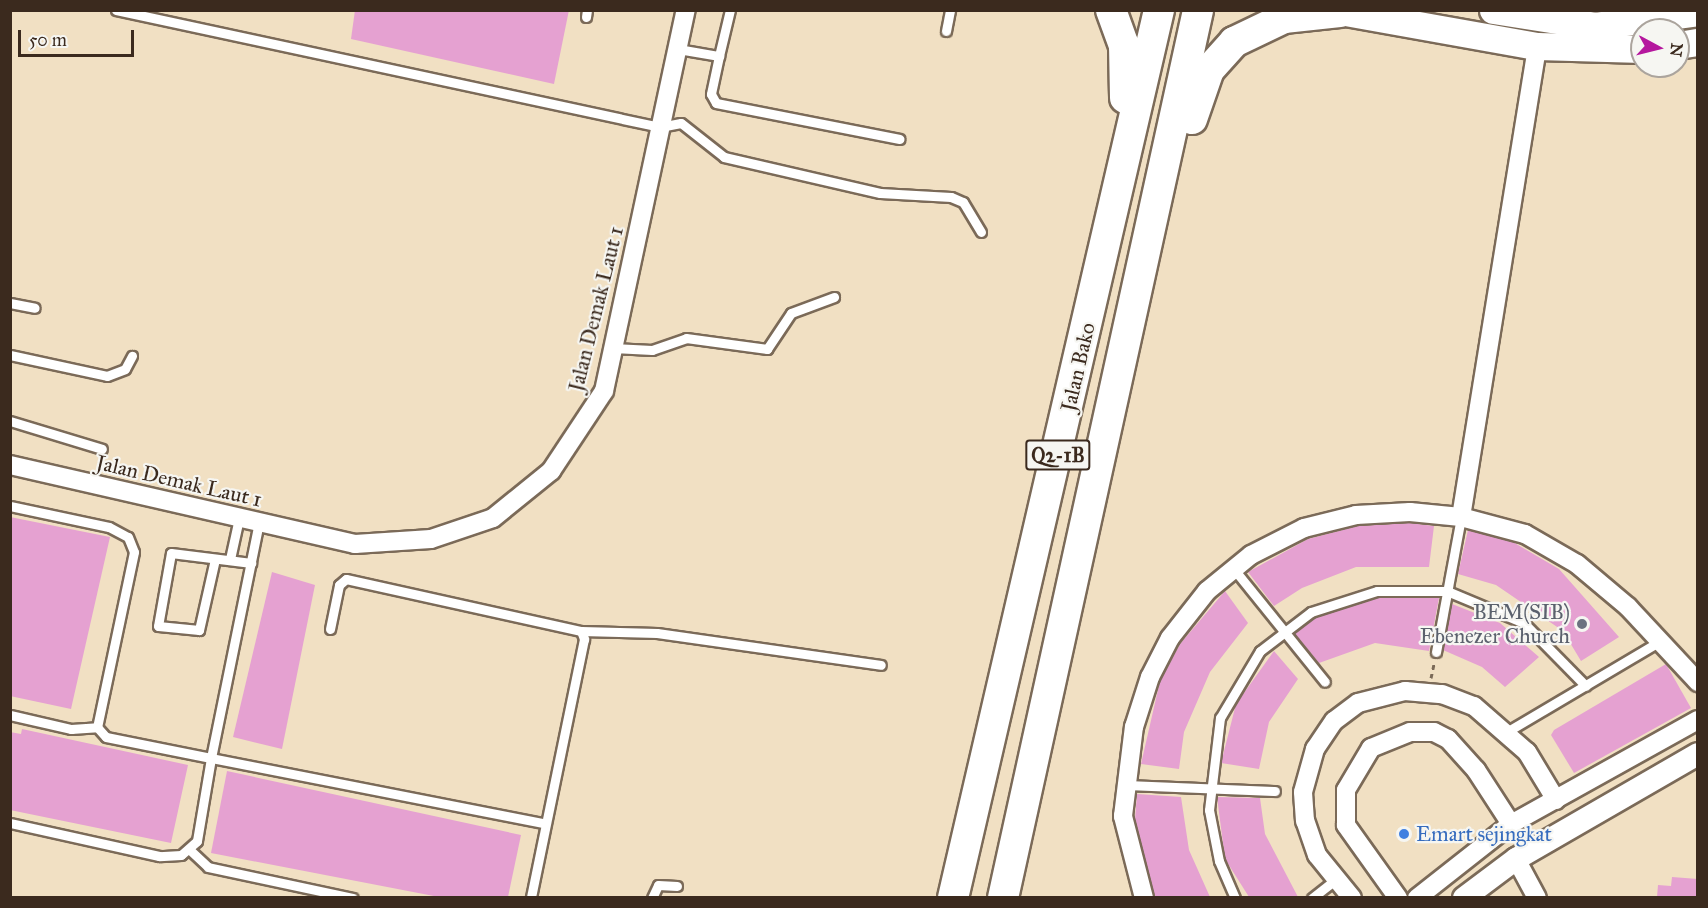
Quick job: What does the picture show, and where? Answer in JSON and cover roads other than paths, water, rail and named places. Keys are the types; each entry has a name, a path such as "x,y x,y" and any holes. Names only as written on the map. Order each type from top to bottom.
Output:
{"main road":[{"path":"1042,530 1038,499 1126,95 1124,45 1111,10"},
{"name":"Jalan Bako","path":"953,897 1042,530 1159,10"},
{"name":"Jalan Bako","path":"1003,897 1198,10"},
{"path":"1494,10 1595,26 1698,12"},
{"path":"1084,536 1103,512 1198,92 1209,70 1249,33 1284,18 1337,11 1537,46 1630,49"}],"street":[{"name":"Jalan Demak Laut 1","path":"10,465 355,544 431,539 493,518 551,471 579,435 604,391 686,10"},
{"path":"1461,517 1537,46"},
{"path":"1144,897 1123,816 1125,785 1134,727 1150,678 1180,623 1233,568 1304,528 1341,518 1410,512 1461,517 1506,527 1557,550 1660,641 1698,682"},
{"path":"1352,897 1317,855 1305,821 1303,792 1315,749 1334,721 1358,702 1387,692 1429,692 1474,706 1508,731 1556,800"},
{"path":"1417,897 1511,824 1698,720"},
{"path":"1398,897 1346,825 1346,790 1371,748 1410,732 1434,732 1448,739 1476,770 1511,824"},
{"path":"1464,897 1516,859 1698,754"},
{"path":"1516,859 1537,897"}],"lane":[{"path":"116,10 660,127 681,123 724,157 880,193 951,197 963,202 981,232"},
{"path":"729,10 711,94 716,103 898,139"},
{"path":"946,31 950,10"},
{"path":"678,49 719,56"},
{"path":"613,348 652,350 686,338 767,349 791,313 834,297"},
{"path":"10,303 35,308"},
{"path":"10,354 107,376 125,369 132,356"},
{"path":"10,421 102,448"},
{"path":"10,506 109,527 128,537 134,552 97,727"},
{"path":"1436,652 1461,517"},
{"path":"230,559 239,518"},
{"path":"191,851 259,522"},
{"path":"215,559 199,630 158,626 171,553 251,563"},
{"path":"1233,568 1325,682"},
{"path":"330,629 339,585 346,579 581,631 657,633 881,665"},
{"path":"1235,897 1214,842 1209,788 1225,704 1247,668 1283,630 1311,612 1367,592 1447,591 1499,608 1524,623 1586,686"},
{"path":"531,897 543,823 582,650 581,631"},
{"path":"1508,731 1660,641"},
{"path":"10,715 70,729 97,727"},
{"path":"97,727 106,737 543,823"},
{"path":"1125,785 1275,791"},
{"path":"10,823 159,856 191,851"},
{"path":"191,851 208,867 353,897"},
{"path":"1312,897 1336,879"},
{"path":"652,897 658,885 677,886"}],"place":[{"name":"BEM(SIB) Ebenezer Church","path":"1582,624"},
{"name":"Emart sejingkat","path":"1404,834"}]}
